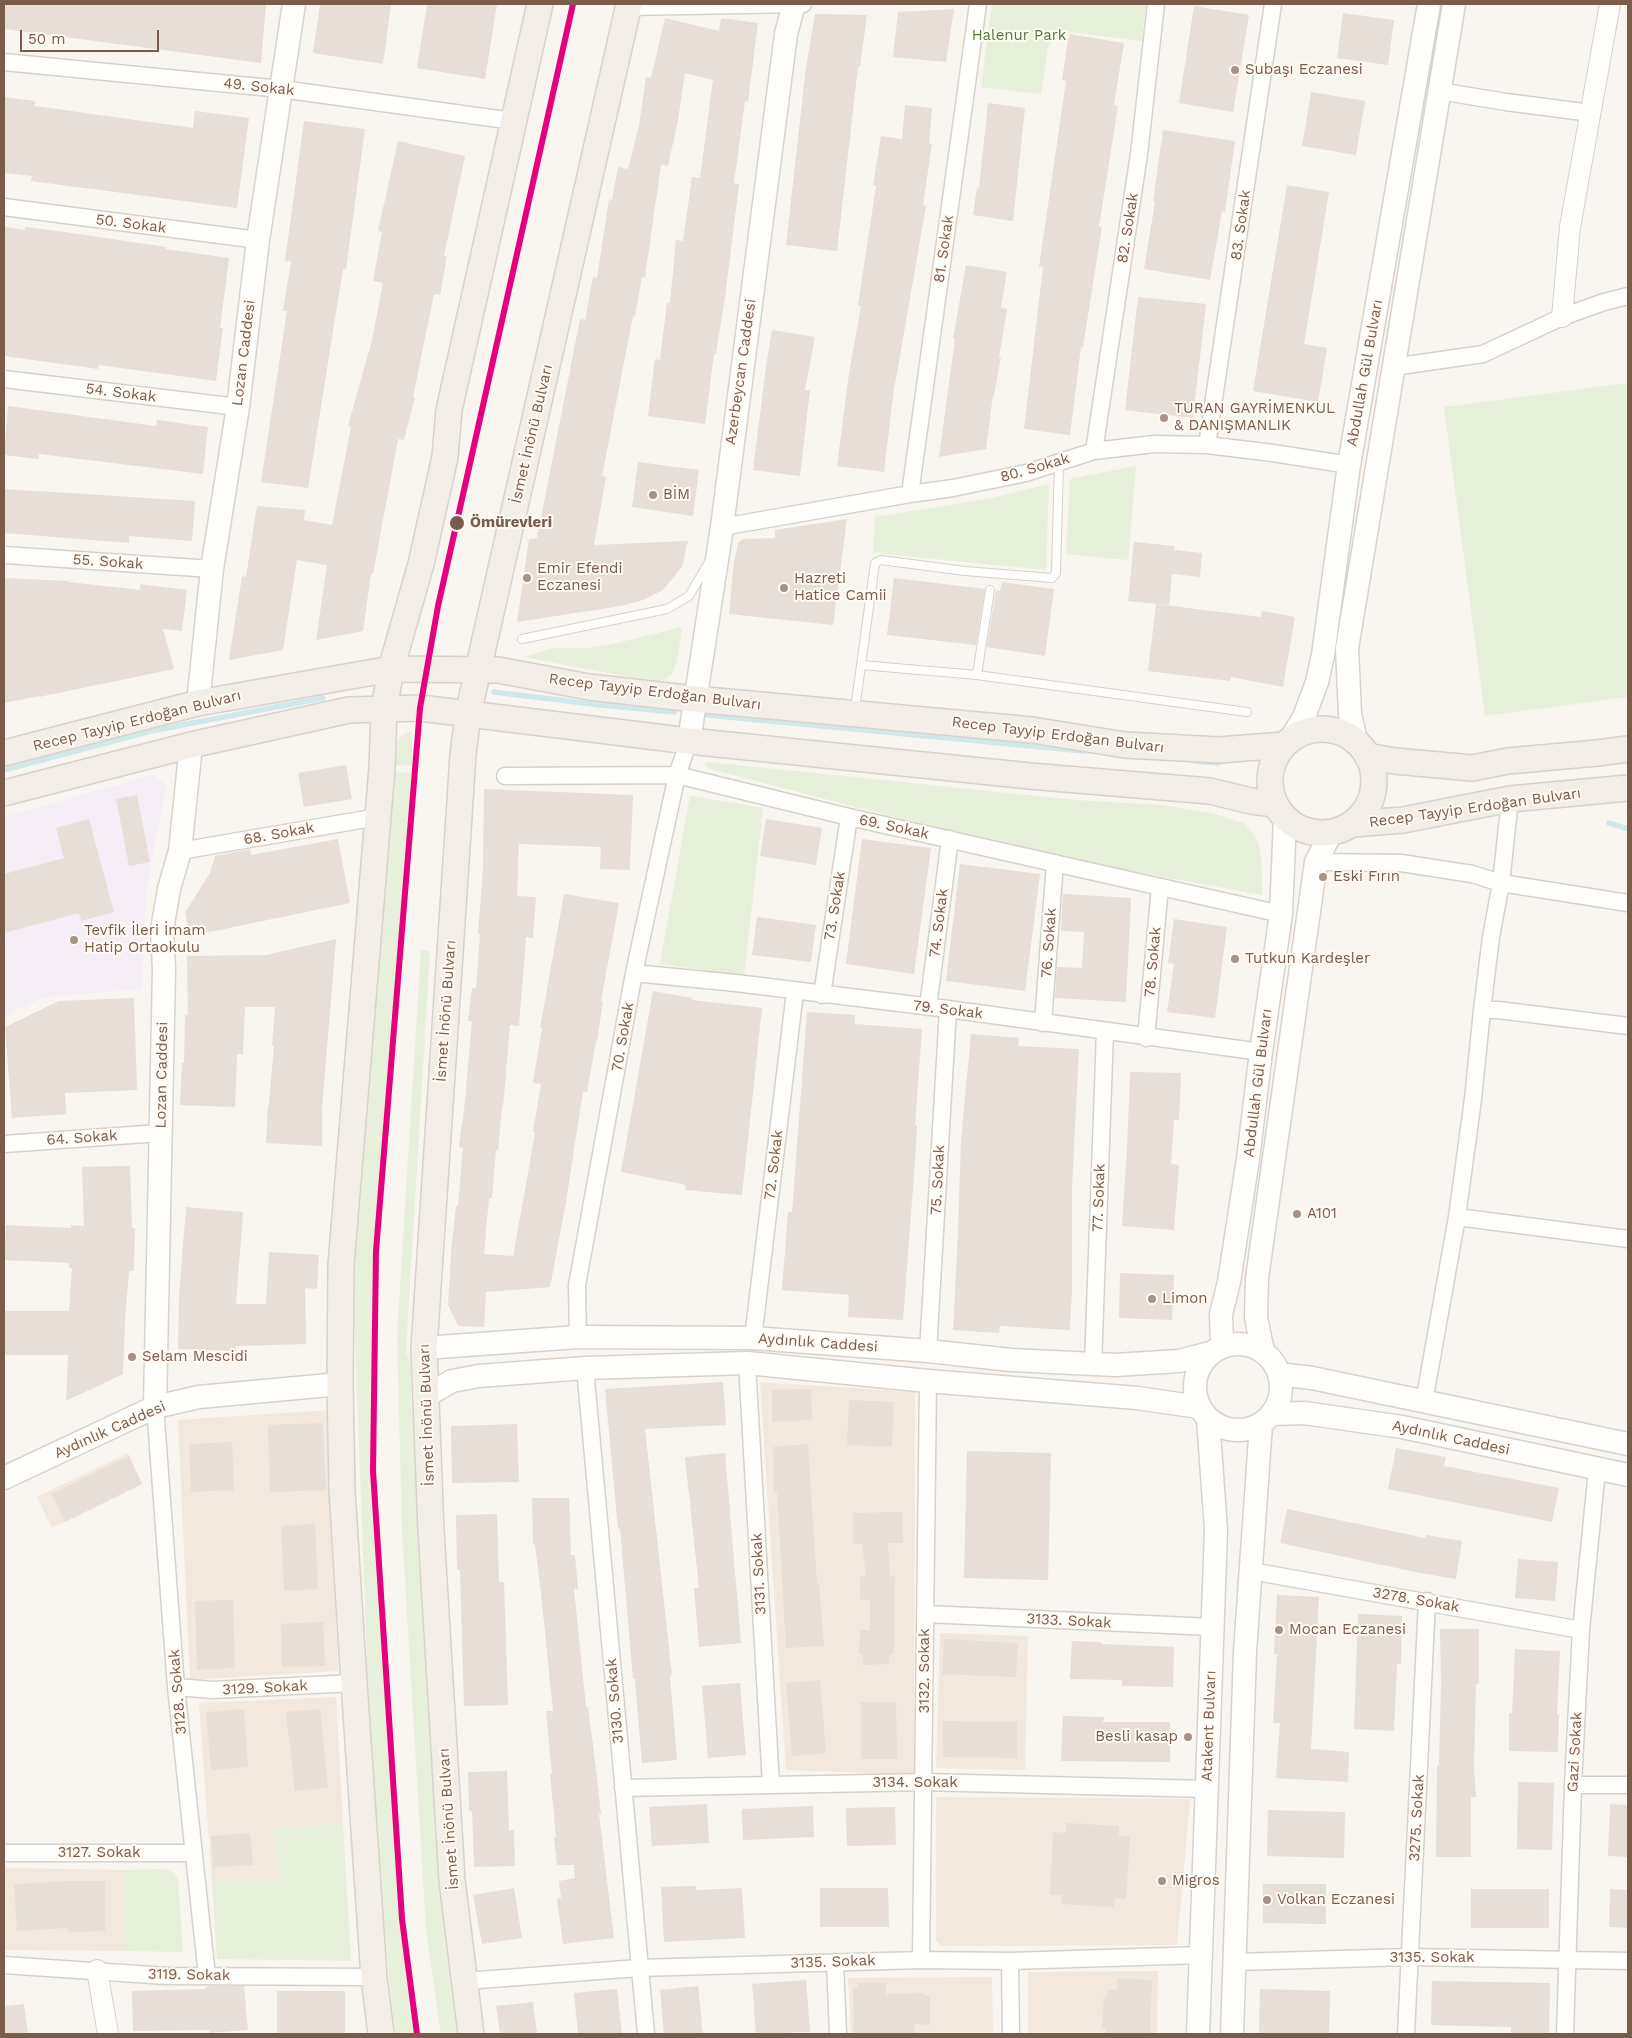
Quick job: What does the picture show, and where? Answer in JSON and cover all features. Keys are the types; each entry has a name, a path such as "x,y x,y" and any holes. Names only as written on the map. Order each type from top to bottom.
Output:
{"main road":[{"name":"Lozan Caddesi","path":"197,706 212,569 238,407 258,240 294,4"},
{"path":"381,2034 374,1977 354,1683 342,1490 340,1384 341,1265 378,817 384,709 391,669 420,564 446,457 449,410 512,121 540,4"},
{"name":"Azerbeycan Caddesi","path":"689,741 720,537 785,44 797,4"},
{"name":"Abdullah Gül Bulvarı","path":"1288,741 1304,717 1317,682 1323,655 1350,465 1425,4"},
{"name":"Abdullah Gül Bulvarı","path":"1362,749 1350,714 1347,648 1454,4"},
{"name":"İsmet İnönü Bulvarı","path":"471,2034 452,1880 431,1530 424,1348 462,774 468,714 628,5"},
{"name":"Recep Tayyip Erdoğan Bulvarı","path":"4,753 197,706 391,669 498,670 589,687 695,699 1032,730 1125,745 1219,750 1288,741"},
{"path":"192,740 197,706"},
{"path":"4,793 192,740 349,710 420,708 689,741 1030,776 1210,791 1251,801 1280,812 1306,832 1318,834 1342,829 1361,816 1372,795 1373,772 1362,749"},
{"path":"1280,812 1269,786 1269,775 1277,753 1288,741 1313,729 1324,729 1346,735 1362,749 1395,761 1472,768 1508,761 1597,753 1628,748"},
{"name":"Lozan Caddesi","path":"155,1407 164,969 162,930 169,889 180,851 192,740"},
{"name":"Recep Tayyip Erdoğan Bulvarı","path":"1342,829 1403,820 1510,800 1628,788"},
{"name":"Abdullah Gül Bulvarı","path":"1216,1349 1221,1314 1230,1282 1280,914 1280,812"},
{"name":"Abdullah Gül Bulvarı","path":"1263,1351 1256,1318 1256,1278 1316,862 1342,829"},
{"path":"578,1337 585,1368"},
{"name":"Aydınlık Caddesi","path":"424,1348 578,1337 753,1338 1092,1365 1179,1360 1216,1349"},
{"path":"1236,1343 1250,1345 1263,1351 1273,1361 1279,1374 1281,1388 1279,1402 1266,1419 1248,1429 1234,1430 1220,1427 1204,1413 1195,1393 1195,1378 1200,1364 1216,1349 1236,1343"},
{"name":"Aydınlık Caddesi","path":"426,1396 452,1381 479,1376 585,1368 747,1363 928,1381 1137,1398 1204,1413"},
{"name":"Aydınlık Caddesi","path":"1279,1374 1312,1378 1628,1444"},
{"name":"Aydınlık Caddesi","path":"4,1478 155,1407 199,1397 340,1384"},
{"name":"Atakent Bulvarı","path":"1198,2034 1216,1530 1204,1413"},
{"name":"Aydınlık Caddesi","path":"1266,1419 1304,1413 1402,1427 1597,1470 1628,1475"},
{"path":"1232,2034 1245,1652 1266,1419"}],"street":[{"path":"628,5 797,4"},
{"name":"81. Sokak","path":"910,494 978,4"},
{"name":"82. Sokak","path":"1094,451 1139,154 1156,4"},
{"name":"83. Sokak","path":"1207,445 1273,4"},
{"path":"1562,317 1570,226 1610,4"},
{"name":"49. Sokak","path":"4,62 281,89 512,121"},
{"path":"1439,91 1591,113"},
{"name":"50. Sokak","path":"4,207 258,240"},
{"path":"1393,367 1483,354 1562,317 1604,302 1628,296"},
{"name":"54. Sokak","path":"4,379 238,407"},
{"name":"80. Sokak","path":"720,537 910,494 981,483 1026,473 1094,451 1154,444 1207,445 1350,465"},
{"name":"55. Sokak","path":"4,555 212,569"},
{"name":"70. Sokak","path":"578,1337 577,1286 634,974 677,775 689,741"},
{"name":"69. Sokak","path":"505,776 677,775 849,817 950,838 1280,914"},
{"path":"1424,1402 1457,1217 1491,937 1501,883 1510,800"},
{"name":"68. Sokak","path":"180,851 378,817"},
{"name":"73. Sokak","path":"822,995 849,817"},
{"name":"74. Sokak","path":"928,1007 950,838"},
{"path":"1316,862 1400,864 1472,874 1501,883 1628,903"},
{"name":"76. Sokak","path":"1043,1023 1055,863"},
{"name":"78. Sokak","path":"1146,1038 1160,887"},
{"name":"79. Sokak","path":"634,974 736,983 795,992 948,1009 1146,1038 1261,1052"},
{"name":"72. Sokak","path":"753,1338 795,992"},
{"name":"75. Sokak","path":"928,1351 948,1009"},
{"path":"1482,1010 1498,1010 1628,1026"},
{"name":"77. Sokak","path":"1092,1365 1105,1031"},
{"name":"64. Sokak","path":"4,1144 160,1133"},
{"path":"1457,1217 1628,1239"},
{"name":"3131. Sokak","path":"747,1363 771,1785"},
{"name":"3130. Sokak","path":"585,1368 646,2034"},
{"name":"3132. Sokak","path":"921,1960 928,1381"},
{"name":"3128. Sokak","path":"155,1407 176,1687 207,1976"},
{"name":"Gazi Sokak","path":"1565,2034 1573,1785 1581,1630 1597,1470"},
{"name":"3278. Sokak","path":"1251,1571 1581,1630"},
{"name":"3275. Sokak","path":"1406,2034 1427,1601"},
{"name":"3133. Sokak","path":"926,1614 1212,1627"},
{"name":"3129. Sokak","path":"176,1687 213,1690 354,1683"},
{"name":"3134. Sokak","path":"623,1788 924,1782 1207,1789"},
{"path":"1573,1785 1628,1785"},
{"name":"3127. Sokak","path":"4,1853 194,1853"},
{"name":"3135. Sokak","path":"465,1981 640,1968 921,1960 1010,1961 1202,1955"},
{"name":"3135. Sokak","path":"1235,1962 1410,1957 1628,1960"},
{"path":"1010,1961 1011,2034"},
{"path":"835,1962 838,2034"},
{"name":"3119. Sokak","path":"4,1965 166,1976 374,1977"},
{"path":"97,1970 108,2034"}],"lane":[{"path":"855,713 875,563 881,560 965,571 1052,578 1056,572 1059,462"},
{"path":"522,639 667,609 689,596 720,537"},
{"path":"978,675 990,590"},
{"path":"861,665 978,675 1247,712"}],"shaded area":[{"name":"Tevfik İleri İmam Hatip Ortaokulu","path":"152,775 167,785 146,891 142,989 45,997 4,1016 4,817"},
{"path":"760,1382 915,1392 914,1775 786,1770"},
{"path":"329,1410 338,1671 190,1680 178,1420"},
{"path":"128,1453 142,1484 52,1528 37,1497"},
{"path":"940,1633 1028,1636 1025,1770 936,1768"},
{"path":"336,1697 343,1823 274,1829 281,1880 212,1881 199,1703"},
{"path":"936,1797 1190,1799 1177,1945 942,1946 936,1941"},
{"path":"4,1868 126,1870 126,1951 4,1950"},
{"path":"1158,1971 1157,2034 1028,2034 1028,1972"},
{"path":"992,1977 993,2034 851,2034 848,1978"}],"green space":[{"name":"Halenur Park","path":"992,4 1146,4 1142,41 1060,31 1048,47 1041,94 981,87"},
{"path":"1628,383 1628,697 1485,716 1444,407"},
{"path":"1136,466 1128,560 1066,554 1070,479"},
{"path":"1049,484 1046,570 873,553 875,517 992,498"},
{"path":"682,627 677,661 673,673 659,681 524,657 553,648 589,648 617,643"},
{"path":"412,731 412,766 394,765 394,750 397,741 405,733"},
{"path":"708,762 1075,800 1162,805 1211,813 1243,823 1254,834 1260,849 1262,895 1120,869 968,836 710,769 704,764"},
{"path":"392,772 411,773 372,1310 379,1533 393,1789 417,2034 395,2034 376,1845 370,1745 354,1308 357,1215"},
{"path":"690,796 763,808 744,976 660,964"},
{"path":"421,950 430,951 406,1351 411,1365 411,1399 418,1475 431,1733 444,1926 458,2034 441,2034 426,1929 402,1530 397,1336"},
{"path":"343,1823 351,1961 217,1959 212,1881 280,1880 274,1829"},
{"path":"165,1869 174,1873 178,1880 183,1952 126,1951 126,1870"}],"building":[{"path":"4,4 266,4 261,63 4,29"},
{"path":"320,4 391,4 383,64 313,53"},
{"path":"427,4 497,4 485,79 417,68"},
{"path":"1194,6 1249,15 1233,112 1179,103"},
{"path":"954,9 946,62 893,57 898,12"},
{"path":"1343,13 1394,20 1388,65 1337,58"},
{"path":"815,14 867,15 860,67 858,67 837,251 786,245 806,67"},
{"path":"665,18 719,31 721,18 758,23 748,102 745,101 734,183 739,184 725,297 716,354 714,354 705,424 648,416 655,359 660,360 667,303 670,303 676,240 683,241 692,177 700,178 713,80 685,73 678,120 668,166 661,165 645,277 642,277 635,316 633,316 602,476 606,477 594,545 688,541 682,567 663,590 643,600 621,606 517,622 529,539 537,538 580,319 585,320 593,277 597,278 609,199 612,200 618,167 628,169 639,126 646,77 651,78"},
{"path":"1069,34 1124,43 1114,105 1118,106 1099,227 1102,227 1083,347 1081,347 1070,435 1024,429 1043,267 1039,267 1066,81 1062,80"},
{"path":"1311,92 1365,101 1356,155 1302,146"},
{"path":"4,97 35,101 35,106 193,128 195,111 249,118 237,208 31,181 32,176 4,173"},
{"path":"988,103 1025,108 1013,221 973,215 977,187 979,188"},
{"path":"905,105 932,108 929,143 932,144 923,205 926,206 893,396 884,472 837,466 849,373 861,306 858,305 876,186 873,185 881,136 902,139"},
{"path":"304,121 365,129 346,269 343,269 308,488 261,482 287,311 283,311 291,261 285,261"},
{"path":"1163,130 1235,141 1225,212 1222,211 1210,280 1144,269 1155,202 1153,201"},
{"path":"398,141 465,156 444,256 447,256 440,295 434,294 413,397 415,397 404,440 398,439 373,574 371,574 363,631 316,640 327,565 297,560 283,650 229,660 242,576 246,577 257,506 305,510 304,520 332,525 351,427 348,426 372,340 383,283 373,281 382,232 378,231"},
{"path":"1287,185 1329,192 1304,344 1327,348 1318,402 1253,391"},
{"path":"4,227 25,230 25,227 65,232 229,258 220,328 223,328 216,381 99,365 98,369 4,356"},
{"path":"966,265 1007,272 1001,308 1007,309 999,357 1001,357 993,395 986,449 939,457 955,339 953,339"},
{"path":"1138,297 1206,304 1193,418 1125,410"},
{"path":"772,330 815,337 805,390 810,390 800,476 753,470"},
{"path":"8,406 156,426 157,420 208,427 203,474 39,454 39,459 4,455"},
{"path":"638,462 699,470 693,516 632,507"},
{"path":"4,489 195,501 192,541 129,536 129,543 4,533"},
{"name":"Hazreti Hatice Camii","path":"847,519 833,625 729,614 734,562 738,543 743,539 775,538 775,530"},
{"path":"1134,542 1175,546 1174,550 1202,553 1200,577 1172,574 1169,605 1128,601"},
{"path":"4,578 68,581 140,590 140,584 187,590 182,631 163,629 174,669 4,703"},
{"path":"894,578 985,589 976,645 887,635"},
{"path":"1002,582 1054,589 1045,656 987,647 996,590 1000,591"},
{"path":"1156,604 1261,617 1262,611 1295,617 1283,687 1231,677 1230,681 1148,671"},
{"path":"346,765 352,799 304,807 298,773"},
{"path":"484,789 633,795 630,870 600,869 601,847 519,844 517,896 536,897 533,938 526,937 519,1026 510,1025 503,1107 498,1151 496,1150 492,1198 489,1198 484,1254 513,1256 535,1132 533,1132 541,1084 533,1083 542,1028 540,1028 564,894 619,903 601,1001 603,1001 597,1041 587,1092 583,1091 566,1202 550,1287 486,1292 484,1327 458,1326 448,1305 451,1252 456,1206 458,1206 463,1148 459,1147 472,1021 468,1021 472,988 476,988 480,934 478,934 483,868"},
{"path":"137,795 150,862 129,866 116,799"},
{"path":"89,819 114,912 81,921 79,913 4,933 4,874 64,858 56,828"},
{"path":"766,819 822,828 816,865 760,856"},
{"path":"338,839 350,903 190,936 185,913 210,873 215,856 250,849 251,855"},
{"path":"862,839 931,848 914,974 846,964"},
{"path":"960,864 1040,874 1025,991 946,981"},
{"path":"1063,894 1131,898 1126,1002 1055,998 1057,967 1082,968 1084,932 1061,931"},
{"path":"757,917 816,925 811,962 752,955"},
{"path":"1174,919 1227,927 1215,1018 1167,1012 1174,964 1168,963"},
{"path":"336,939 322,1108 322,1146 266,1143 274,1046 272,1046 275,1007 245,1007 243,1054 237,1054 235,1107 180,1105 182,1063 184,1063 185,1015 188,1015 187,956 266,955"},
{"path":"653,991 692,998 692,1000 762,1008 742,1195 685,1190 686,1185 621,1172"},
{"path":"134,998 137,1090 65,1093 66,1114 12,1118 5,1027 59,1001"},
{"path":"807,1012 855,1015 855,1024 922,1029 915,1125 917,1125 915,1161 903,1320 848,1317 849,1295 782,1290 788,1212 792,1212"},
{"path":"971,1034 1019,1038 1018,1046 1079,1049 1072,1187 1070,1330 1000,1326 999,1333 953,1330 961,1140"},
{"path":"1130,1072 1181,1073 1179,1120 1174,1120 1171,1164 1179,1165 1174,1230 1122,1226"},
{"path":"130,1166 132,1228 135,1228 134,1271 129,1271 123,1374 66,1401 68,1355 4,1355 4,1311 69,1311 72,1268 69,1268 69,1263 4,1260 6,1225 71,1228 71,1225 84,1226 82,1167"},
{"path":"186,1207 243,1212 236,1304 266,1304 269,1252 319,1255 317,1289 305,1288 306,1344 236,1346 236,1351 178,1349 179,1296"},
{"path":"1120,1273 1174,1275 1172,1320 1119,1318"},
{"path":"723,1382 726,1425 645,1429 672,1675 670,1676 677,1760 642,1763 605,1389"},
{"path":"811,1389 812,1420 772,1422 772,1390"},
{"path":"849,1400 894,1402 892,1447 847,1445"},
{"path":"323,1423 326,1490 270,1492 268,1425"},
{"path":"517,1424 519,1482 452,1483 451,1426"},
{"path":"232,1442 234,1490 191,1492 189,1444"},
{"path":"808,1444 817,1584 819,1584 824,1646 786,1648 777,1492 774,1493 773,1447"},
{"path":"1396,1448 1446,1457 1444,1466 1559,1488 1552,1522 1388,1489"},
{"path":"967,1451 1051,1453 1048,1580 964,1578"},
{"path":"725,1453 741,1643 699,1647 694,1588 699,1588 685,1457"},
{"path":"129,1456 142,1484 65,1522 52,1494"},
{"path":"532,1498 569,1498 571,1555 575,1555 578,1589 574,1589 586,1707 588,1707 596,1769 601,1814 599,1814 614,1938 563,1944 557,1899 561,1898 559,1881 575,1878 574,1865 557,1865 550,1774 552,1773 546,1711 553,1711 541,1593 535,1544 533,1544"},
{"path":"1287,1509 1425,1538 1426,1535 1462,1541 1456,1579 1280,1543"},
{"path":"902,1512 903,1543 888,1543 890,1576 895,1576 894,1653 889,1655 889,1664 863,1665 863,1655 859,1654 860,1630 870,1630 870,1600 860,1599 860,1577 866,1576 862,1544 853,1544 853,1513"},
{"path":"497,1514 499,1582 504,1582 508,1705 464,1706 460,1570 457,1570 456,1515"},
{"path":"315,1524 318,1589 284,1591 281,1526"},
{"path":"1518,1559 1558,1562 1555,1601 1515,1598"},
{"path":"1277,1595 1319,1597 1311,1749 1349,1752 1348,1782 1276,1778 1280,1723 1273,1723 1277,1654 1274,1654"},
{"path":"233,1600 235,1668 197,1670 195,1601"},
{"path":"1358,1614 1402,1616 1401,1664 1397,1664 1394,1731 1354,1729"},
{"path":"323,1622 325,1666 282,1667 281,1624"},
{"path":"1440,1629 1479,1629 1479,1684 1476,1684 1474,1766 1476,1797 1471,1797 1471,1857 1436,1857 1437,1766 1439,1766 1441,1684"},
{"path":"944,1639 1018,1643 1016,1677 942,1674"},
{"path":"1072,1641 1174,1647 1173,1687 1122,1686 1122,1680 1070,1679"},
{"path":"1515,1649 1560,1651 1557,1714 1559,1714 1558,1752 1509,1751 1509,1713 1512,1713"},
{"path":"820,1680 826,1753 792,1756 786,1683"},
{"path":"740,1683 746,1755 708,1758 702,1686"},
{"path":"861,1702 896,1702 897,1759 861,1759"},
{"path":"244,1709 248,1767 211,1770 206,1712"},
{"path":"320,1709 328,1788 295,1791 286,1712"},
{"path":"1063,1716 1104,1717 1103,1722 1170,1722 1170,1762 1061,1761"},
{"path":"943,1721 1017,1722 1017,1758 943,1757"},
{"path":"507,1771 509,1830 514,1830 515,1866 474,1867 472,1811 469,1811 468,1772"},
{"path":"1518,1782 1554,1783 1552,1850 1517,1849"},
{"path":"707,1804 709,1843 652,1846 649,1807"},
{"path":"1610,1804 1628,1805 1628,1857 1608,1856"},
{"path":"813,1806 814,1837 743,1840 742,1809"},
{"path":"895,1807 896,1845 847,1846 846,1808"},
{"path":"1268,1810 1345,1812 1344,1858 1267,1856"},
{"path":"1066,1823 1119,1826 1119,1836 1130,1837 1126,1899 1115,1898 1114,1907 1061,1904 1062,1895 1050,1895 1053,1832 1066,1833"},
{"path":"250,1833 253,1865 213,1867 211,1836"},
{"path":"105,1881 105,1931 68,1932 67,1928 17,1931 14,1884"},
{"path":"1263,1884 1326,1884 1326,1924 1263,1923"},
{"path":"696,1886 696,1890 742,1888 745,1938 664,1942 661,1887"},
{"path":"514,1888 522,1938 482,1944 473,1895"},
{"path":"820,1888 888,1888 889,1927 820,1927"},
{"path":"1471,1889 1549,1889 1549,1928 1471,1928"},
{"path":"1610,1889 1628,1890 1628,1928 1609,1927"},
{"path":"1118,1978 1152,1980 1150,2034 1106,2034 1106,2029 1102,2029 1104,1997 1107,1997 1108,1990 1117,1990"},
{"path":"806,1980 810,2032 756,2034 752,1984"},
{"path":"1432,1981 1550,1983 1549,2034 1511,2034 1511,2027 1431,2025"},
{"path":"858,1983 886,1983 886,1994 924,1993 924,1996 930,1996 930,2025 914,2024 915,2034 854,2034 853,1988 858,1988"},
{"path":"244,1986 248,2030 210,2033 209,2030 133,2031 132,1991 206,1989 206,1987"},
{"path":"698,1986 703,2034 664,2034 660,1990"},
{"path":"617,1989 622,2034 578,2034 574,1993"},
{"path":"1260,1989 1330,1991 1329,2034 1259,2034"},
{"path":"277,1991 345,1991 345,2033 277,2033"},
{"path":"533,2002 537,2034 500,2034 496,2006"},
{"path":"24,2004 28,2034 4,2034 4,2006"}],"waterway":[{"path":"494,692 674,712"},
{"path":"4,770 151,731 323,698"},
{"path":"707,715 1084,751"},
{"path":"1195,761 1218,763"},
{"path":"1609,823 1628,829"}],"transit line":[{"path":"417,2034 402,1919 373,1471 376,1251 420,708 438,606 573,4"}],"place":[{"name":"Subaşı Eczanesi","path":"1235,70"},
{"name":"TURAN GAYRİMENKUL & DANIŞMANLIK","path":"1164,418"},
{"name":"BİM","path":"653,495"},
{"name":"Ömürevleri","path":"457,523"},
{"name":"Emir Efendi Eczanesi","path":"527,578"},
{"name":"Hazreti Hatice Camii","path":"784,588"},
{"name":"Eski Fırın","path":"1323,877"},
{"name":"Tevfik İleri İmam Hatip Ortaokulu","path":"74,940"},
{"name":"Tutkun Kardeşler","path":"1235,959"},
{"name":"A101","path":"1297,1214"},
{"name":"Limon","path":"1152,1299"},
{"name":"Selam Mescidi","path":"132,1357"},
{"name":"Mocan Eczanesi","path":"1279,1630"},
{"name":"Besli kasap","path":"1188,1737"},
{"name":"Migros","path":"1162,1881"},
{"name":"Volkan Eczanesi","path":"1267,1900"}]}
